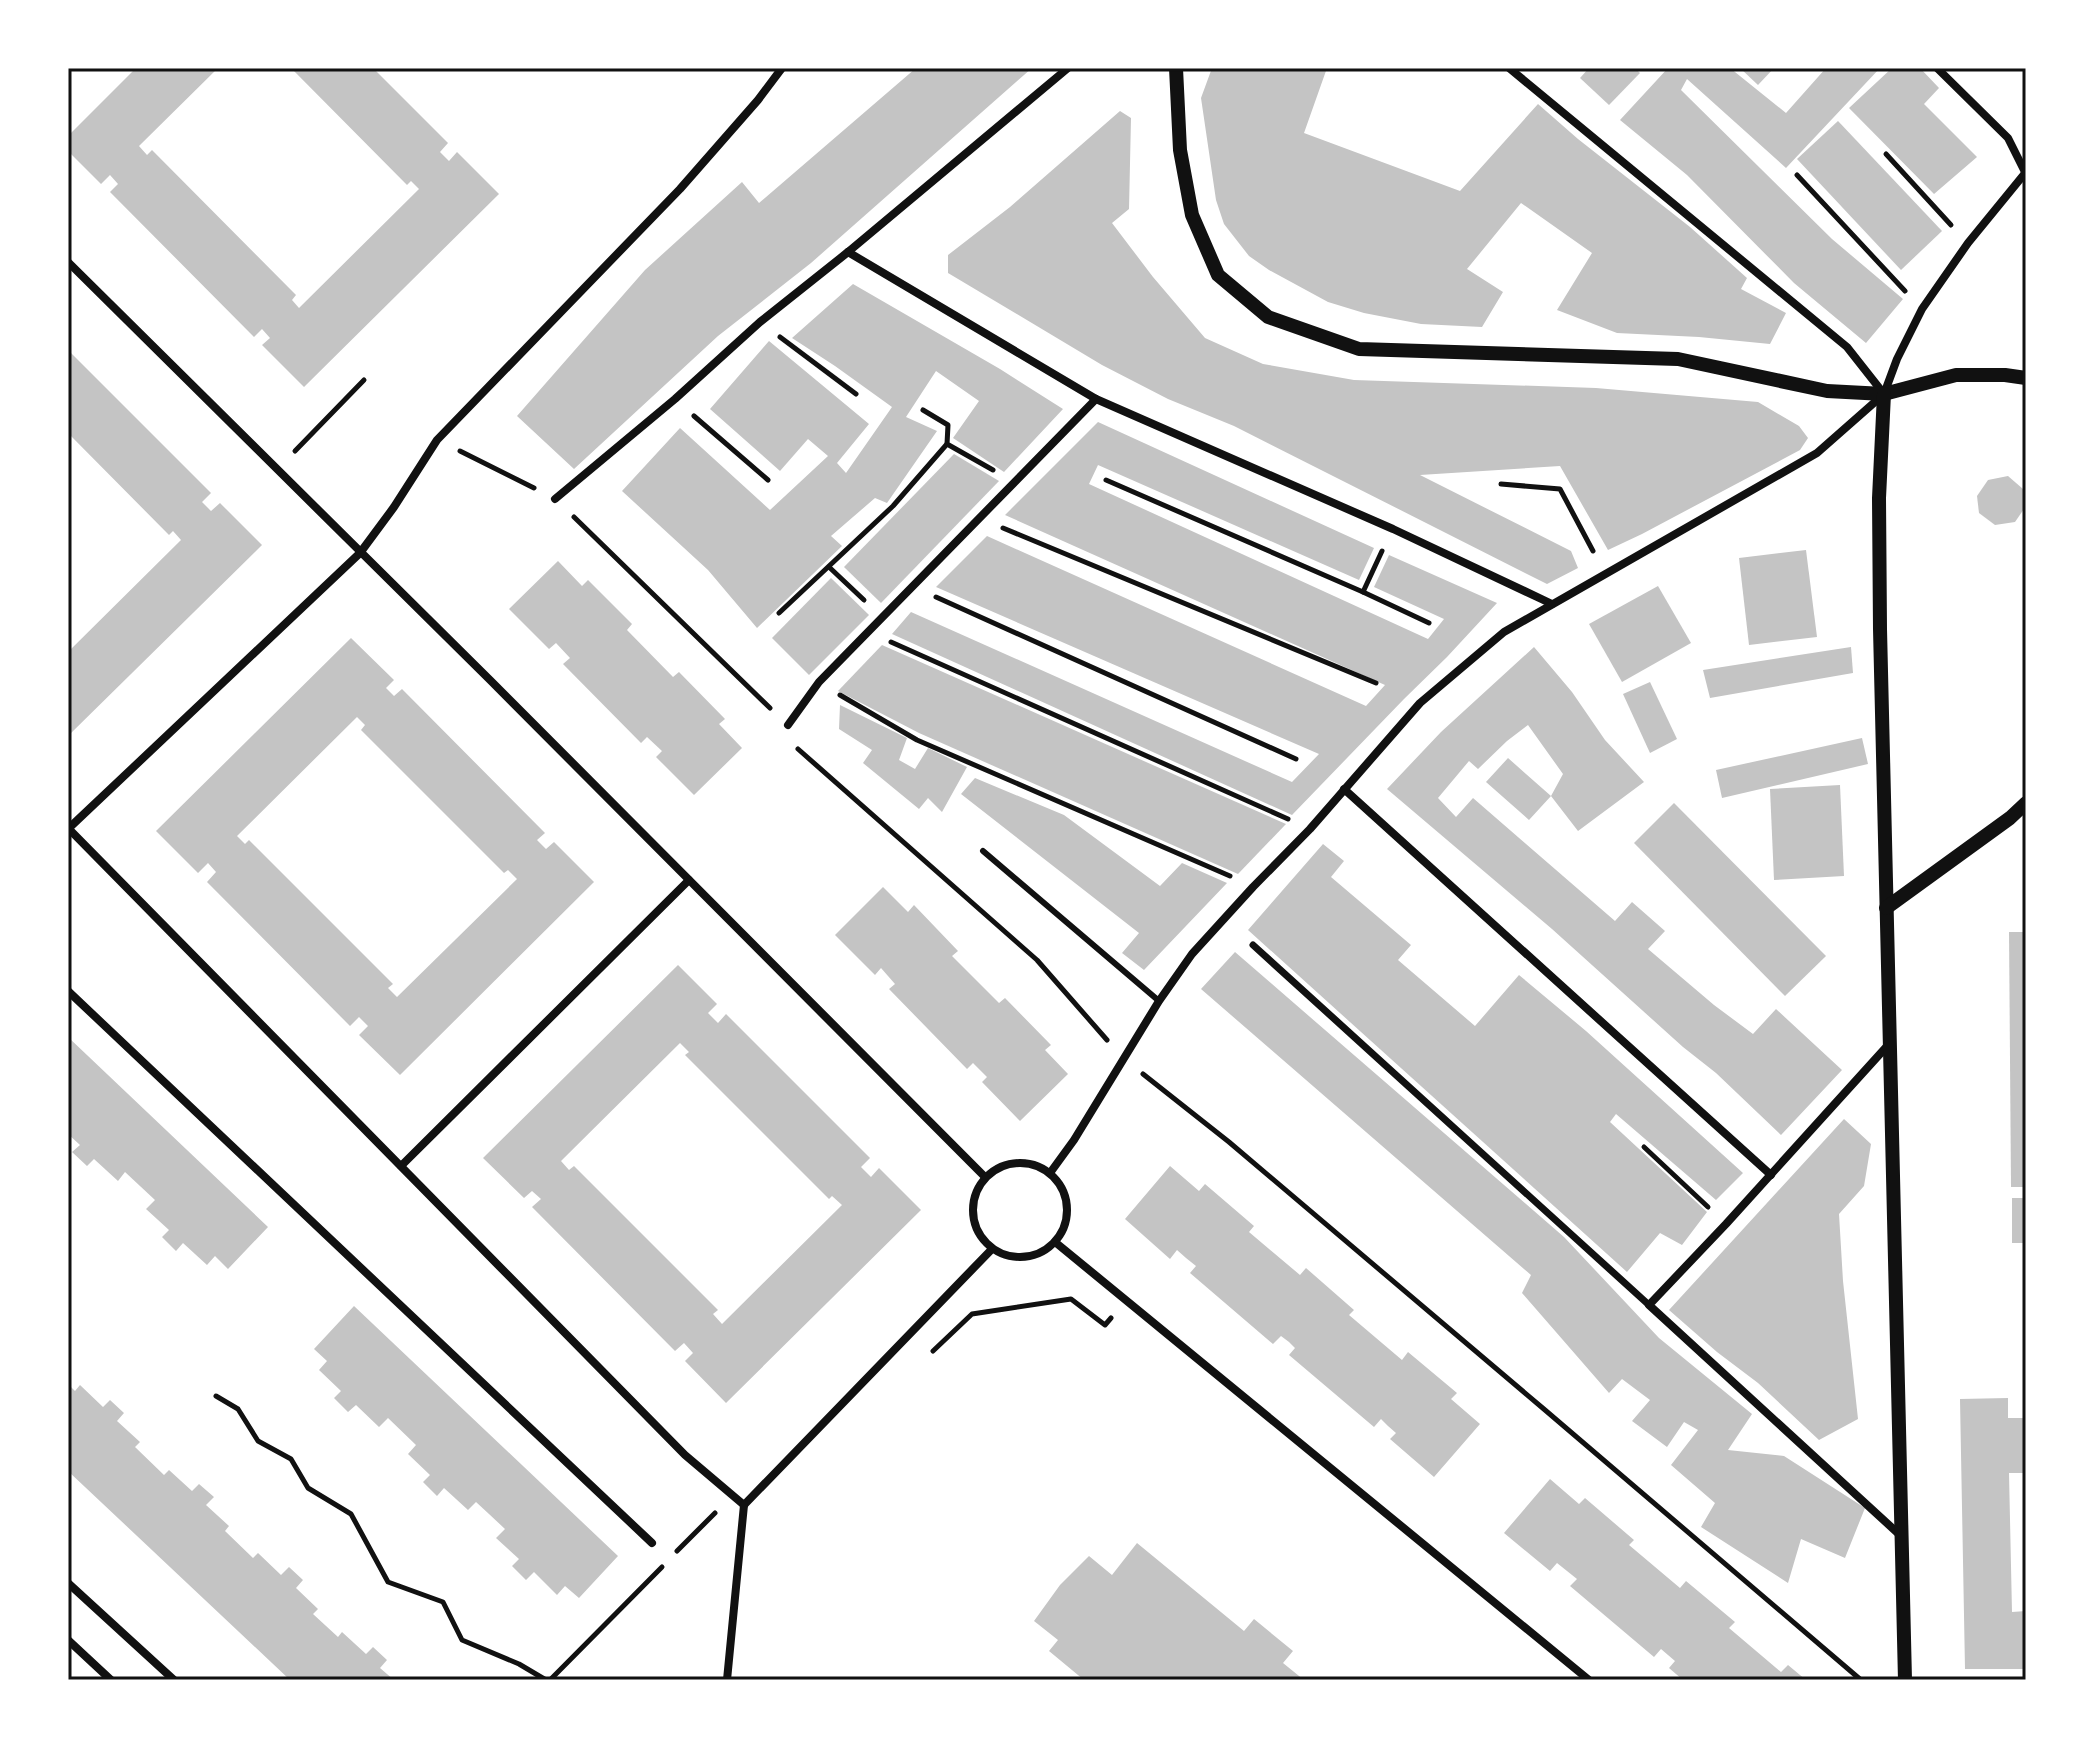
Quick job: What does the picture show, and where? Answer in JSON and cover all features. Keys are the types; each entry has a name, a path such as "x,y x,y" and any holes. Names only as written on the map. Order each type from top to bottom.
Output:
{"street":[{"path":"744,1505 685,1455 68,828 360,553 437,440 680,189 782,68"},
{"path":"555,499 675,399 760,322 1068,68"},
{"path":"1176,68 1180,150 1192,215 1218,275 1268,317 1359,349 1678,359 1827,391 1884,394 1956,375 2026,378"},
{"path":"1509,68 1847,347 1884,394"},
{"path":"1905,1680 1879,498 1884,394 1897,359 1922,309 1968,243 2026,173 2008,138 1937,68"},
{"path":"848,252 1096,399 1393,529 1552,604"},
{"path":"68,262 985,1177"},
{"path":"1050,1173 1192,954 1310,829 1420,703 1504,632 1817,453 1884,394"},
{"path":"788,725 819,682 1096,399"},
{"path":"1344,789 1771,1175"},
{"path":"1886,908 2026,803"},
{"path":"401,1166 689,880"},
{"path":"1253,945 1901,1536"},
{"path":"68,991 652,1543"},
{"path":"1649,1305 1890,1043"},
{"path":"1014,1162 1031,1163 1050,1173 1066,1195 1068,1212 1064,1228 1055,1242 1032,1256 1005,1255 992,1249 975,1227 972,1214 977,1188 985,1177 998,1167 1014,1162"},
{"path":"1055,1242 1589,1680"},
{"path":"727,1680 744,1505 992,1249"},
{"path":"68,1583 174,1680"},
{"path":"68,1640 111,1680"}],"lane":[{"path":"983,851 1159,1001"}],"path":[{"path":"1886,154 1968,243"},
{"path":"1797,175 1922,309"},
{"path":"760,322 856,394"},
{"path":"277,470 364,380"},
{"path":"675,399 768,480"},
{"path":"779,613 893,506 947,444 948,425 923,410"},
{"path":"437,440 555,499 788,725 786,738 1037,960 1124,1059 1229,1142 1861,1680"},
{"path":"947,444 1015,482"},
{"path":"1106,480 1429,623"},
{"path":"1501,484 1560,489 1605,573"},
{"path":"980,518 1376,683"},
{"path":"1363,592 1393,529"},
{"path":"829,567 883,617"},
{"path":"913,587 1296,759"},
{"path":"869,631 1310,829"},
{"path":"819,682 917,740 1253,887"},
{"path":"1644,1147 1726,1224"},
{"path":"972,1314 1071,1299 1105,1325 1126,1299"},
{"path":"216,1396 238,1409 258,1441 291,1459 308,1488 351,1514 388,1582 443,1602 462,1640 548,1680 665,1563"},
{"path":"675,1554 714,1515"}],"building":[{"path":"136,68 218,68 139,146 147,155 152,150 296,295 292,300 299,308 419,189 411,181 407,185 291,68 373,68 448,143 440,152 449,161 457,152 499,194 304,387 262,345 270,338 262,329 254,337 110,192 118,184 110,175 101,184 68,151 68,136"},
{"path":"916,68 1032,68 811,263 718,336 574,469 517,416 645,270 742,182 759,203"},
{"path":"1212,68 1327,68 1304,133 1460,191 1538,104 1690,227 1747,278 1741,289 1786,313 1770,344 1617,333 1557,310 1592,253 1521,203 1467,269 1503,292 1482,327 1421,324 1364,313 1328,302 1249,256 1224,224 1216,200 1201,98"},
{"path":"1589,68 1635,68 1640,73 1609,105 1580,78"},
{"path":"1668,68 1730,68 1786,113 1826,68 1880,68 1786,168 1687,79 1681,90 1832,239 1903,299 1866,343 1794,283 1687,175 1620,120"},
{"path":"1740,68 1774,68 1758,85"},
{"path":"1892,68 1920,68 1939,88 1924,104 1977,157 1934,194 1849,108"},
{"path":"1120,111 1131,118 1129,209 1112,223 1205,338 1263,364 1354,380 1596,388 1758,402 1799,426 1808,438 1800,450 1608,550 1560,466 1420,475 1571,551 1578,568 1547,584 1234,426 1168,399 1102,365 948,273 948,255 1010,207"},
{"path":"1838,121 1942,231 1901,270 1797,159"},
{"path":"853,284 1063,409 1004,472 953,438 979,401 936,371 906,417 937,431 887,503 875,498 831,536 842,546 757,628 708,570 622,491 680,428 770,510 828,456 808,439 780,471 710,409 769,341 869,424 837,463 846,473 892,407 792,338"},
{"path":"68,350 211,493 202,502 211,511 220,503 262,545 68,736 68,652 181,540 173,531 169,535 68,433"},
{"path":"1098,422 1374,548 1359,580 1098,465 1089,484 1428,639 1444,619 1374,587 1389,555 1497,603 1292,815 892,634 911,612 1292,782 1319,754 936,587 987,536 1366,706 1385,685 1005,515"},
{"path":"954,454 999,481 881,603 844,567"},
{"path":"2008,476 2023,489 2026,506 2015,522 1995,525 1979,513 1977,496 1988,480"},
{"path":"1806,550 1817,637 1749,645 1739,558"},
{"path":"558,561 582,586 588,580 632,624 627,630 673,677 679,672 725,719 719,724 742,748 694,795 656,757 662,751 647,737 641,743 563,664 570,658 556,643 549,649 509,609"},
{"path":"831,578 869,615 809,675 772,638"},
{"path":"1658,586 1691,643 1622,682 1589,624"},
{"path":"351,638 394,680 386,688 394,696 402,689 545,833 537,840 546,849 554,842 594,882 400,1075 359,1035 368,1026 359,1017 350,1026 207,882 216,872 208,863 198,873 156,831","holes":["357,717 365,725 361,730 504,873 508,870 517,879 397,997 388,988 393,984 249,840 245,844 237,836"]},
{"path":"882,645 1286,824 1238,874 919,733 838,691"},
{"path":"1534,647 1572,692 1605,740 1644,782 1578,831 1551,796 1563,774 1528,725 1478,769 1469,761 1438,798 1456,817 1473,798 1615,921 1632,902 1665,931 1648,949 1714,1005 1753,1034 1776,1009 1842,1070 1781,1135 1716,1073 1387,789 1441,732"},
{"path":"1851,647 1853,673 1710,698 1703,670"},
{"path":"1650,682 1677,739 1650,753 1623,694"},
{"path":"840,705 907,738 899,760 915,769 928,748 967,767 942,812 928,798 919,809 863,763 872,750 839,729"},
{"path":"1862,738 1868,764 1722,798 1716,770"},
{"path":"1508,758 1551,796 1529,820 1486,782"},
{"path":"975,778 1064,815 1160,886 1182,863 1227,883 1144,970 1122,953 1139,933 961,794"},
{"path":"1840,785 1844,876 1774,880 1770,789"},
{"path":"1674,803 1826,956 1785,996 1634,843"},
{"path":"1323,844 1344,861 1331,877 1411,945 1398,960 1475,1026 1519,975 1586,1031 1743,1173 1716,1200 1616,1114 1610,1122 1707,1212 1682,1245 1660,1233 1627,1272 1248,930"},
{"path":"883,887 908,912 914,905 958,951 952,956 999,1003 1005,998 1051,1045 1045,1050 1068,1074 1020,1121 982,1082 987,1077 973,1063 967,1069 889,989 895,984 881,968 875,975 835,935"},
{"path":"2009,932 2026,932 2026,1187 2011,1187"},
{"path":"1235,952 1564,1237 1659,1338 1752,1414 1728,1450 1784,1456 1865,1508 1845,1558 1801,1539 1788,1583 1701,1527 1715,1503 1671,1465 1698,1430 1684,1422 1667,1447 1632,1421 1650,1400 1622,1379 1609,1393 1522,1293 1531,1275 1201,989"},
{"path":"678,965 717,1004 708,1013 718,1023 726,1014 870,1158 861,1167 871,1177 879,1168 921,1210 726,1403 685,1361 693,1353 684,1343 675,1351 532,1207 541,1199 532,1191 524,1198 483,1158","holes":["680,1043 689,1052 685,1055 829,1199 832,1196 842,1205 722,1324 713,1314 718,1310 574,1166 569,1170 561,1161"]},
{"path":"68,1037 268,1227 228,1269 215,1256 207,1265 183,1243 176,1251 162,1237 169,1230 146,1209 155,1200 125,1172 118,1181 94,1159 87,1166 72,1152 80,1145 68,1134"},
{"path":"1844,1119 1871,1144 1864,1186 1839,1214 1858,1419 1819,1440 1758,1383 1669,1310"},
{"path":"1170,1166 1199,1191 1205,1184 1254,1226 1249,1232 1300,1275 1306,1268 1354,1310 1349,1315 1402,1360 1408,1352 1457,1393 1451,1399 1480,1424 1434,1477 1390,1439 1396,1433 1381,1419 1374,1427 1289,1355 1295,1348 1289,1342 1281,1336 1273,1344 1190,1273 1196,1266 1177,1250 1170,1259 1125,1219"},
{"path":"2012,1198 2026,1198 2026,1243 2012,1243"},
{"path":"354,1306 618,1556 579,1598 565,1586 557,1595 534,1572 526,1580 512,1566 519,1559 496,1538 505,1529 476,1502 468,1510 444,1488 437,1496 423,1482 430,1475 408,1454 416,1445 388,1418 379,1427 356,1405 348,1412 334,1398 341,1391 319,1370 327,1361 314,1349"},
{"path":"68,1384 75,1391 80,1385 103,1407 110,1400 124,1413 117,1421 140,1442 135,1447 164,1475 169,1470 192,1491 199,1484 214,1497 206,1505 229,1526 225,1531 253,1558 258,1553 281,1575 289,1567 303,1580 296,1588 318,1609 313,1614 338,1637 342,1632 366,1654 373,1647 387,1660 380,1668 394,1680 290,1680 68,1471"},
{"path":"2008,1398 2008,1418 2026,1418 2026,1473 2009,1473 2012,1612 2026,1611 2026,1669 1965,1669 1960,1399"},
{"path":"1550,1479 1579,1504 1585,1498 1634,1540 1629,1545 1680,1588 1686,1581 1735,1622 1729,1628 1781,1672 1788,1665 1806,1680 1683,1680 1669,1668 1675,1661 1661,1649 1654,1657 1570,1586 1577,1579 1557,1563 1550,1571 1504,1533"},
{"path":"1137,1543 1244,1631 1254,1619 1293,1651 1283,1663 1304,1680 1084,1680 1049,1651 1058,1640 1034,1621 1060,1585 1089,1556 1112,1575"}]}
